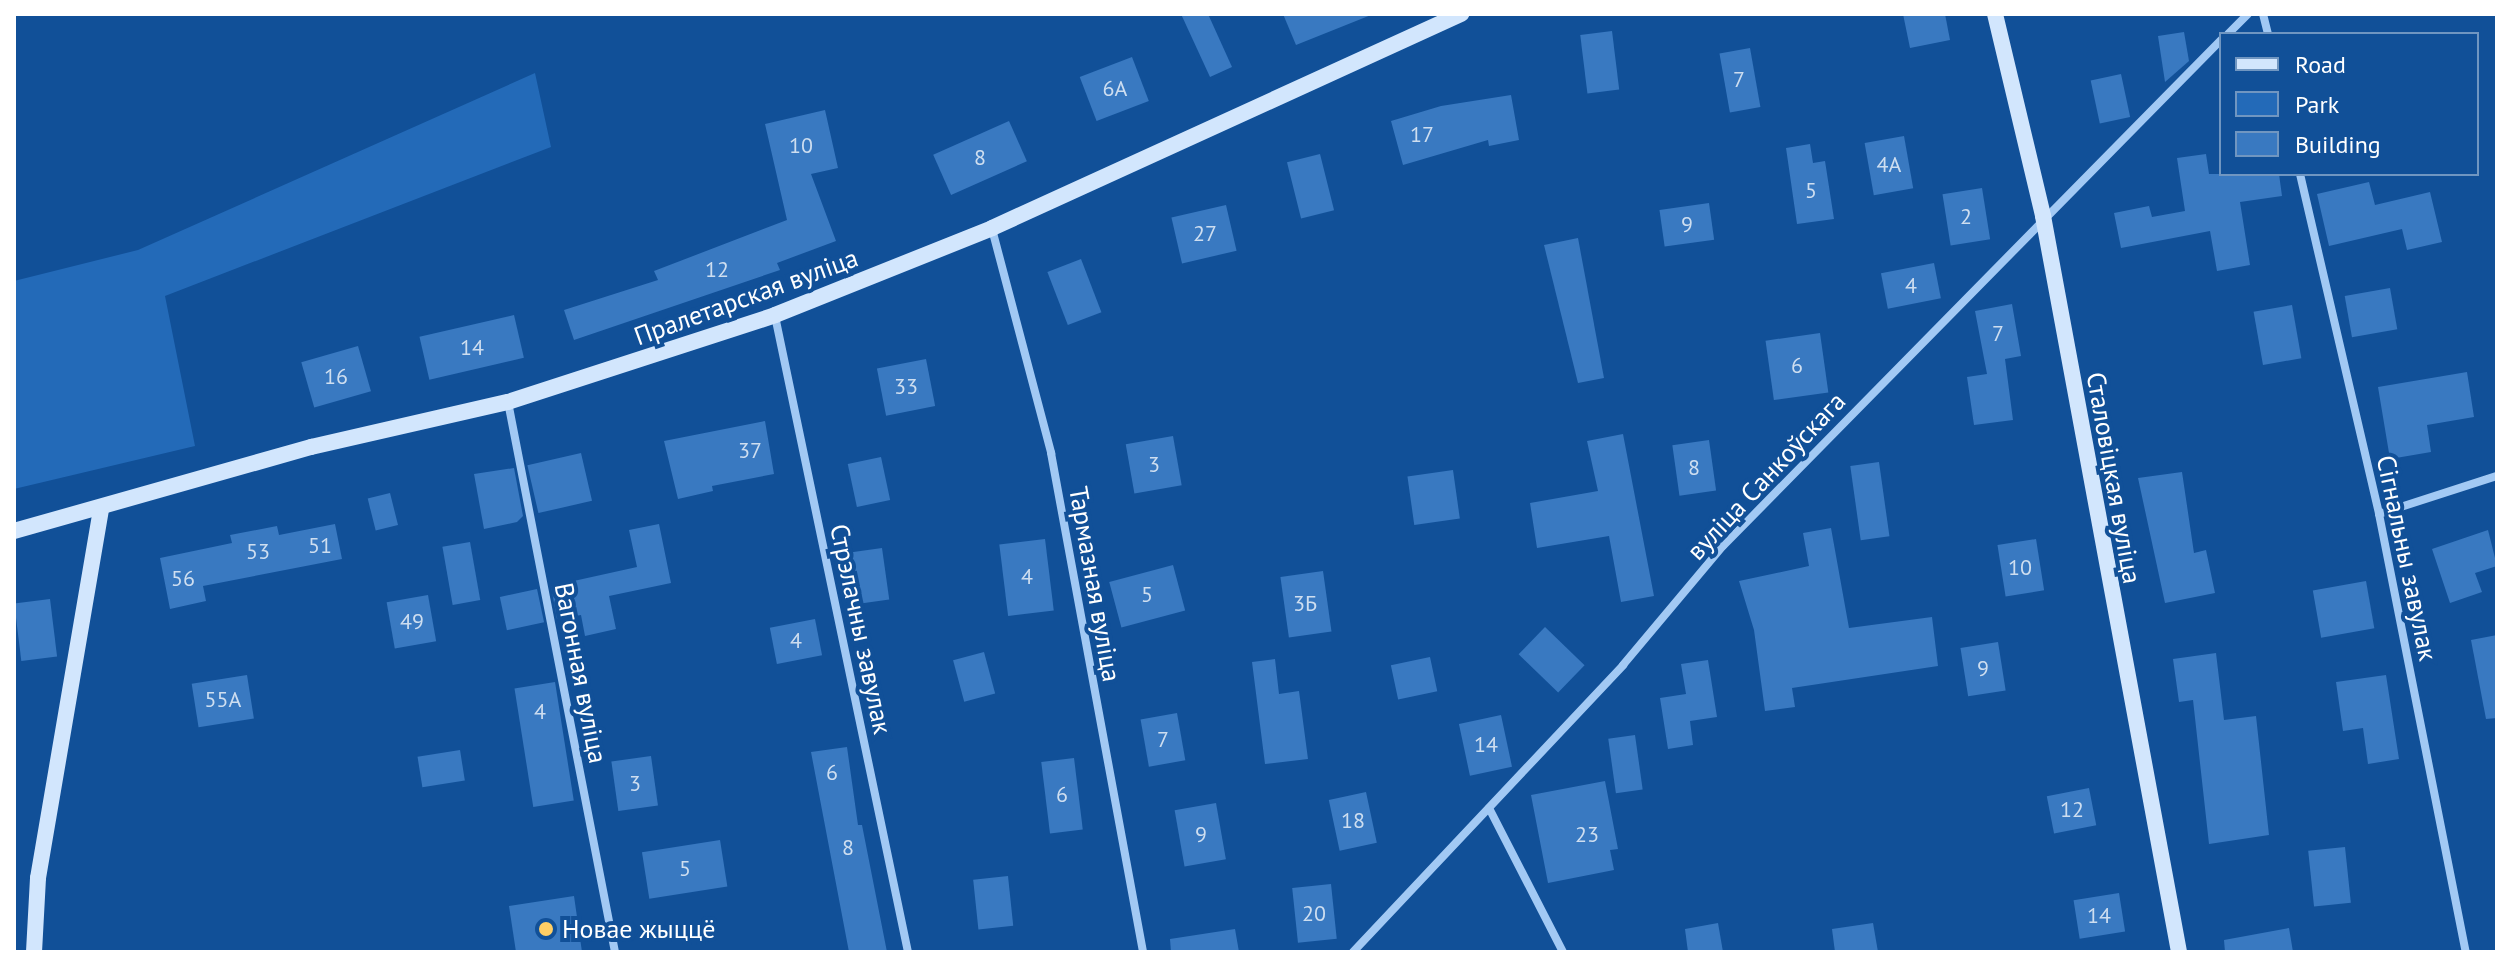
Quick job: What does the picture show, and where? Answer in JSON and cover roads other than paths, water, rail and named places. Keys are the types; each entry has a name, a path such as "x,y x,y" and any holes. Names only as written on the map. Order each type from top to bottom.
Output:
{"main road":[{"name":"Пралетарская вуліца","path":"14,531 101,510 311,447 508,402 775,315 992,228 1461,14"},
{"name":"Сталовіцкая вуліца","path":"1995,14 2043,216 2179,952"},
{"path":"34,952 38,878 101,510"}],"street":[{"path":"2230,32 2248,14"},
{"name":"вуліца Санкоўскага","path":"1353,952 1623,665 1723,546 2043,216 2219,42"},
{"name":"Сігнальны завулак","path":"2300,176 2379,514 2466,952"},
{"name":"Тармазная вуліца","path":"992,228 1051,453 1143,952"},
{"name":"Стрэлачны завулак","path":"775,315 908,952"},
{"name":"Вагонная вуліца","path":"508,402 615,952"},
{"path":"2379,514 2497,476"},
{"path":"1489,808 1563,952"}],"place":[{"name":"Новае жыццё","path":"546,929"}]}
